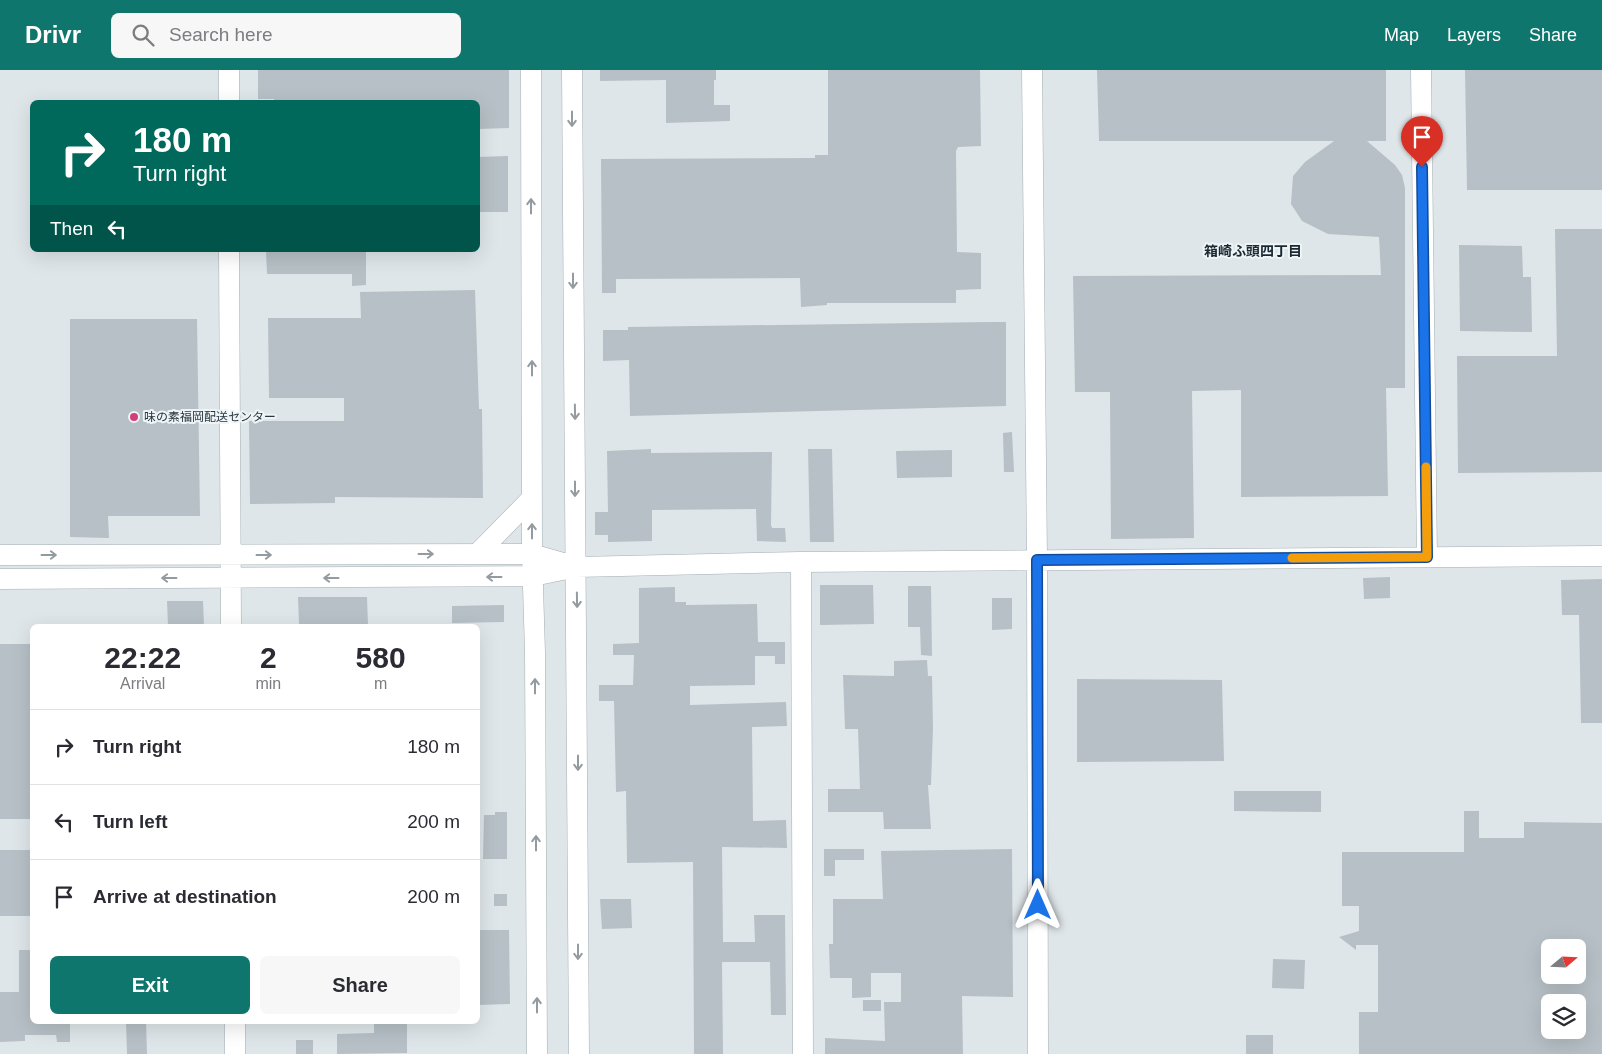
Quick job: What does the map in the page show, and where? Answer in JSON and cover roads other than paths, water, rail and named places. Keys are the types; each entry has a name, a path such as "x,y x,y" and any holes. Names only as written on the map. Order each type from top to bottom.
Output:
{"street":[{"path":"228,70 229,100"},
{"path":"531,70 532,554 534,576 537,1054"},
{"path":"572,70 579,1054"},
{"path":"1032,70 1037,560 1038,1054"},
{"path":"1422,70 1427,557"},
{"path":"229,252 231,624"},
{"path":"477,554 532,498"},
{"path":"0,556 532,554 576,567"},
{"path":"0,579 534,576 576,567 801,562 1602,556"},
{"path":"801,562 803,1054"},
{"path":"235,1024 236,1054"}],"place":[{"name":"味の素福岡配送センター","path":"134,417"}],"district":[{"name":"箱崎ふ頭四丁目","path":"1253,251"}]}
